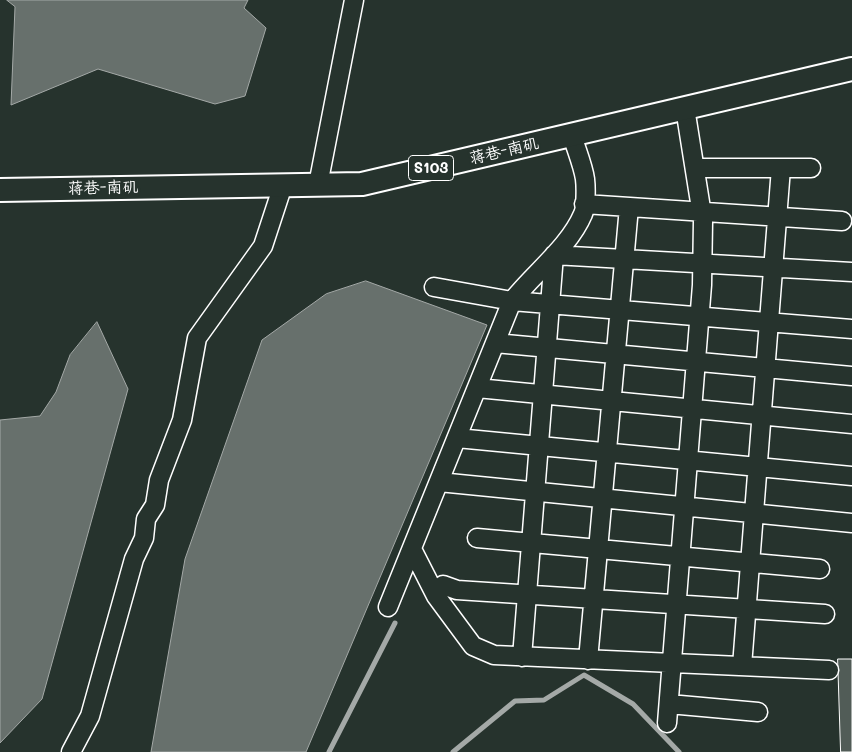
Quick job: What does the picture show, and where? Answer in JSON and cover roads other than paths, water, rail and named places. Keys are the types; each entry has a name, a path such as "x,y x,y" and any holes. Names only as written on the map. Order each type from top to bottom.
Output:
{"main road":[{"name":"蒋巷-南矶","path":"0,190 362,184 852,69"}],"street":[{"path":"318,185 354,0"},
{"path":"667,723 700,316 702,264 701,212 685,108"},
{"path":"388,607 512,301 554,255 584,213 585,179 572,135"},
{"path":"694,168 811,168"},
{"path":"742,666 781,168"},
{"path":"72,752 90,716 134,559 144,538 146,519 154,505 159,480 182,420 197,338 263,246 283,185"},
{"path":"584,204 842,221"},
{"path":"588,660 630,207"},
{"path":"554,255 852,272"},
{"path":"522,656 554,255"},
{"path":"434,287 512,301 852,329"},
{"path":"495,344 852,376"},
{"path":"477,388 852,424"},
{"path":"457,438 852,476"},
{"path":"439,482 852,523"},
{"path":"477,538 820,569"},
{"path":"412,549 436,596 474,646 494,655 829,670"},
{"path":"436,596 443,585 457,590 527,593 825,614"},
{"path":"669,704 758,712"}],"waterway":[{"path":"329,752 395,623"},
{"path":"453,752 515,701 544,700 584,675 633,704 679,752"}]}
